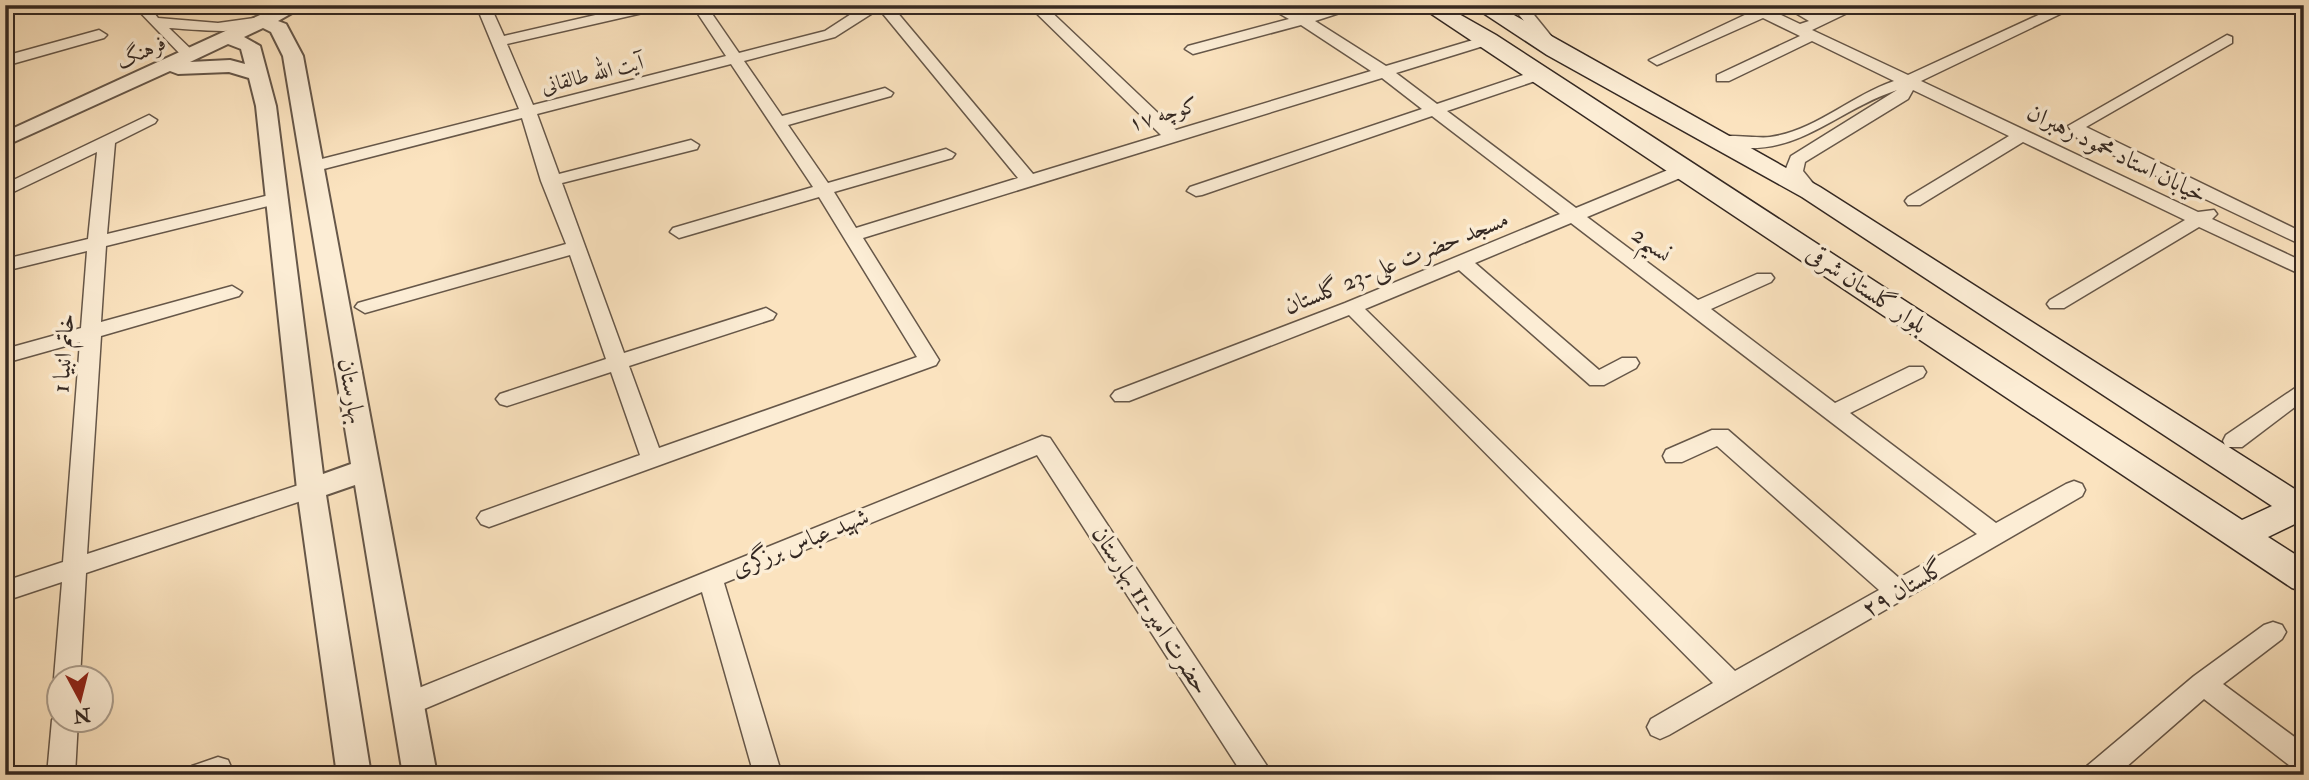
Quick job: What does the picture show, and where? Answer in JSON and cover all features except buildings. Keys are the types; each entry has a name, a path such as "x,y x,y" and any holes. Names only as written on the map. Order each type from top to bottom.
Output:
{"main road":[{"name":"بلوار گلستان شرقی","path":"1428,5 1541,74 2304,578"},
{"name":"بلوار گلستان شرقی","path":"1481,5 1555,50 1811,192 2301,510"},
{"path":"2240,536 2301,510"}],"street":[{"path":"139,5 189,55"},
{"name":"فرهنگ","path":"5,141 297,5"},
{"path":"483,5 528,112 550,181 652,459"},
{"path":"489,518 929,360 824,190 699,5"},
{"name":"آیت الله طالقانی","path":"312,167 830,34 875,5"},
{"path":"883,5 1029,180"},
{"path":"1035,5 1171,135"},
{"name":"نسیم2","path":"1271,5 1305,21 1384,72 1995,535"},
{"path":"1193,49 1357,5"},
{"path":"1518,5 1555,50"},
{"path":"1748,5 1812,28"},
{"path":"1790,5 1812,28"},
{"path":"1723,78 1857,5"},
{"path":"1721,140 1742,146 1797,138 1882,87 1909,81 2072,5"},
{"path":"498,42 642,9"},
{"path":"1657,60 1764,12"},
{"path":"154,22 218,27 262,21"},
{"name":"بهارستان","path":"262,21 279,28 293,56 420,775"},
{"name":"خیابان استاد محمود رهبران","path":"1812,28 1909,81 2304,270"},
{"path":"5,61 99,35"},
{"name":"بهارستان","path":"228,37 250,46 266,106 311,489 354,775"},
{"name":"کوچه ۱۷","path":"852,234 1488,40"},
{"path":"2227,40 2076,126 2083,134 2304,240"},
{"path":"142,77 201,65 230,66 259,75"},
{"path":"1196,191 1541,74"},
{"path":"1811,192 1794,171 1797,160 1902,96 1909,81"},
{"path":"779,122 885,93"},
{"path":"5,191 149,120"},
{"path":"1914,201 2023,135"},
{"name":"خاتم انبیا 1","path":"68,664 90,332 107,141"},
{"path":"550,181 691,145"},
{"path":"679,232 946,154"},
{"path":"5,265 97,242 277,187 312,167"},
{"name":"مسجد حضرت علی-23 گلستان","path":"1122,396 1352,307 1686,169"},
{"path":"2057,304 2225,202"},
{"path":"365,307 575,247"},
{"path":"1462,261 1597,380 1629,363"},
{"path":"1697,308 1764,278"},
{"path":"5,356 232,292"},
{"path":"1352,307 1732,685"},
{"path":"507,399 766,314"},
{"path":"1834,412 1916,372"},
{"path":"2234,441 2304,389"},
{"path":"1674,456 1720,436 1897,591"},
{"name":"شهید عباس برزگری","path":"768,775 710,578 1042,444"},
{"name":"حضرت امیر-11 بهارستان","path":"1042,444 1259,775"},
{"path":"5,592 366,470"},
{"name":"گلستان ۲۹","path":"1660,727 2074,490"},
{"path":"408,704 710,578"},
{"path":"2096,775 2203,684 2273,632"},
{"path":"2203,684 2304,760"},
{"path":"61,775 64,734"}]}
